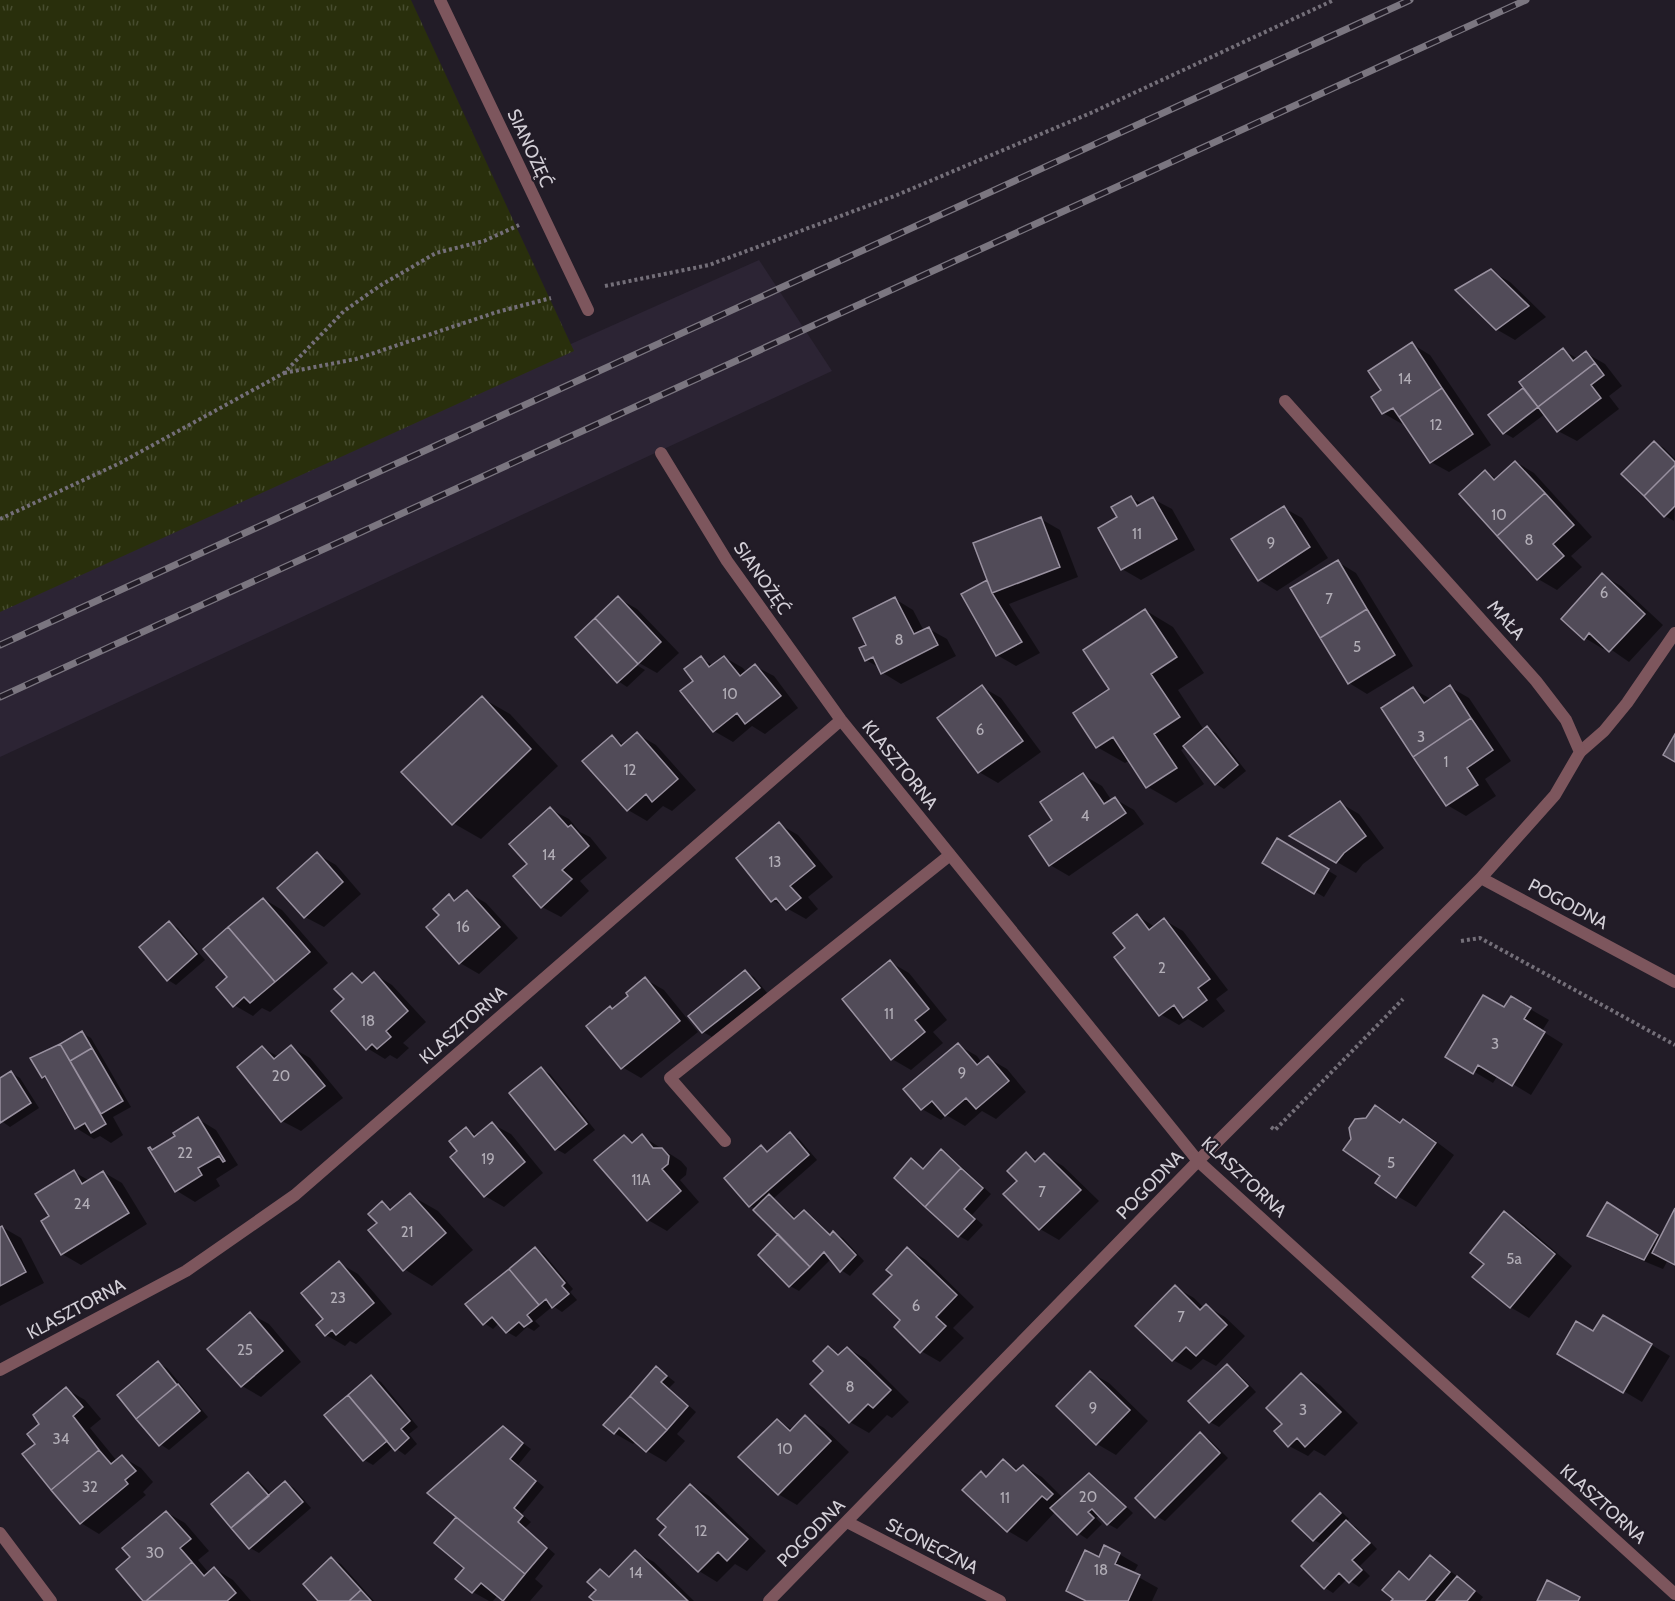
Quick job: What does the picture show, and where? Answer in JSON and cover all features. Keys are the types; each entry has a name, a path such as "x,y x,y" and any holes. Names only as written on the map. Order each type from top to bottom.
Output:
{"street":[{"name":"SIANOŻĘĆ","path":"440,0 588,310"},
{"name":"MAŁA","path":"1285,401 1536,681 1566,720 1580,752"},
{"name":"SIANOŻĘĆ","path":"660,453 726,561 841,720"},
{"path":"1481,878 1555,795 1580,752 1604,731 1627,703 1675,633"},
{"name":"KLASZTORNA","path":"0,1370 186,1271 295,1195 841,720 1198,1161 1675,1594"},
{"path":"725,1141 670,1078 950,855"},
{"name":"POGODNA","path":"769,1601 1198,1161 1481,878 1675,982"},
{"name":"SŁONECZNA","path":"848,1522 1000,1601"},
{"path":"0,1533 51,1601"}],"path":[{"path":"0,519 120,463 284,374 356,359 496,312 579,291 709,265 897,195 1093,112 1334,0"},
{"path":"284,374 344,311 381,285 436,253 484,241 542,215"},
{"path":"1454,947 1462,939 1480,938 1675,1046"},
{"path":"1249,1110 1275,1130 1405,997"}],"shaded area":[{"path":"759,260 832,371 0,757 0,599"}],"green space":[{"path":"0,0 411,0 574,351 0,612"}],"building":[{"path":"1491,269 1529,306 1496,330 1455,290"},
{"path":"1412,342 1442,388 1399,417 1393,408 1382,414 1371,397 1381,390 1368,371"},
{"path":"1563,348 1573,361 1586,351 1595,363 1538,407 1519,382"},
{"path":"1595,363 1604,375 1591,385 1601,398 1557,432 1538,407"},
{"path":"1442,388 1473,434 1430,463 1399,417"},
{"path":"1523,388 1538,407 1503,434 1488,415"},
{"path":"1654,441 1675,462 1675,465 1644,496 1621,474"},
{"path":"1515,461 1545,493 1497,536 1459,494 1485,470 1494,480"},
{"path":"1675,465 1675,506 1664,517 1644,496"},
{"path":"1545,493 1574,525 1553,544 1564,556 1537,580 1497,536"},
{"path":"1131,496 1137,506 1153,497 1177,539 1121,570 1098,528 1117,517 1111,507"},
{"path":"1284,506 1310,547 1258,581 1231,539"},
{"path":"1041,517 1060,567 992,593 973,543"},
{"path":"1338,560 1367,609 1320,638 1290,588"},
{"path":"1602,573 1645,614 1609,652 1589,633 1584,640 1561,619"},
{"path":"987,580 992,593 1022,642 996,656 961,594"},
{"path":"618,596 661,642 638,664 595,618"},
{"path":"895,597 914,634 929,627 938,645 881,674 873,657 865,661 859,648 866,645 853,618"},
{"path":"1145,609 1177,657 1151,674 1180,717 1154,734 1177,768 1146,788 1113,737 1096,748 1073,713 1109,689 1083,650"},
{"path":"1367,609 1395,655 1348,684 1320,638"},
{"path":"595,618 638,664 617,683 575,637"},
{"path":"701,656 709,667 724,656 740,676 755,664 781,696 745,724 737,713 713,732 680,691 693,681 684,669"},
{"path":"982,685 1023,741 978,773 937,718"},
{"path":"1450,685 1471,718 1413,757 1381,708 1413,687 1424,703"},
{"path":"482,696 531,749 452,825 401,772"},
{"path":"1471,718 1493,750 1467,768 1478,785 1446,806 1413,757"},
{"path":"1207,726 1238,765 1215,785 1183,746"},
{"path":"637,732 678,779 652,802 646,794 627,811 582,761 612,735 621,746"},
{"path":"1675,734 1675,762 1663,755"},
{"path":"1083,773 1104,804 1115,797 1126,813 1049,866 1029,836 1052,820 1040,802"},
{"path":"1340,801 1366,836 1344,853 1336,863 1289,836"},
{"path":"550,807 568,827 571,825 589,846 562,870 572,879 541,908 513,876 527,864 509,844"},
{"path":"779,822 815,866 790,886 801,898 786,910 776,898 771,902 736,858"},
{"path":"1277,838 1329,869 1314,894 1262,863"},
{"path":"317,852 343,882 304,918 277,888"},
{"path":"467,890 500,927 459,964 426,927 439,915 433,909 449,894 454,901"},
{"path":"263,898 310,952 275,982 228,927"},
{"path":"1137,914 1149,930 1164,918 1210,979 1198,988 1207,1000 1183,1018 1174,1005 1159,1016 1114,957 1125,948 1113,933"},
{"path":"169,921 197,954 167,981 139,947"},
{"path":"228,927 275,982 250,1003 244,997 233,1007 216,987 227,977 203,949"},
{"path":"890,960 929,1009 915,1020 925,1032 891,1060 842,999"},
{"path":"745,970 760,988 702,1033 688,1016"},
{"path":"374,972 408,1011 386,1031 391,1037 377,1049 372,1044 366,1050 331,1011 344,999 334,989 352,973 362,983"},
{"path":"645,977 680,1021 621,1069 586,1026 610,1006 612,1009 628,996 626,993"},
{"path":"1483,995 1504,1007 1511,996 1531,1008 1524,1019 1545,1032 1512,1086 1478,1065 1473,1074 1445,1057"},
{"path":"82,1031 92,1048 70,1061 60,1044"},
{"path":"958,1043 977,1065 988,1056 1009,1081 976,1109 966,1098 945,1116 932,1101 921,1110 903,1089"},
{"path":"60,1044 106,1124 91,1133 85,1123 75,1129 45,1076 42,1078 30,1058"},
{"path":"291,1045 325,1086 281,1122 237,1067 262,1046 274,1059"},
{"path":"92,1048 123,1101 101,1114 70,1061"},
{"path":"541,1067 587,1124 555,1150 509,1093"},
{"path":"11,1071 31,1103 0,1123 0,1078"},
{"path":"1375,1105 1400,1123 1403,1119 1436,1143 1396,1198 1375,1183 1380,1176 1343,1150 1351,1139 1349,1128 1355,1119 1366,1118"},
{"path":"198,1117 225,1161 223,1162 219,1156 198,1168 202,1175 175,1192 148,1148 152,1150 175,1136 173,1133"},
{"path":"492,1122 525,1162 484,1197 450,1157 457,1151 449,1141 466,1127 474,1137"},
{"path":"790,1132 809,1155 749,1207 724,1178 761,1145 767,1152"},
{"path":"642,1134 653,1148 662,1148 669,1156 668,1164 662,1169 681,1191 647,1221 594,1160 624,1135 632,1143"},
{"path":"941,1149 961,1168 925,1207 894,1178 911,1158 923,1169"},
{"path":"1026,1152 1035,1162 1044,1153 1081,1190 1039,1230 1003,1194 1017,1181 1007,1171"},
{"path":"961,1168 983,1188 964,1209 975,1219 958,1237 925,1207"},
{"path":"74,1170 82,1184 103,1171 129,1213 61,1255 41,1221 49,1216 35,1194"},
{"path":"410,1193 446,1233 403,1271 368,1230 377,1223 368,1214 382,1201 390,1210"},
{"path":"769,1194 794,1219 804,1210 830,1235 833,1231 856,1255 840,1272 824,1252 810,1267 753,1210"},
{"path":"1607,1202 1658,1235 1644,1260 1587,1236"},
{"path":"1675,1208 1675,1265 1652,1253"},
{"path":"1504,1211 1555,1254 1510,1308 1472,1277 1484,1264 1470,1253"},
{"path":"2,1226 26,1272 0,1286 0,1227"},
{"path":"778,1234 810,1267 789,1287 758,1255"},
{"path":"535,1247 565,1283 562,1286 569,1294 552,1308 546,1299 539,1305 509,1269"},
{"path":"907,1247 957,1295 936,1317 946,1326 920,1353 894,1327 900,1320 873,1294 892,1275 886,1270"},
{"path":"339,1261 374,1303 336,1335 332,1330 325,1336 316,1325 323,1319 301,1293"},
{"path":"509,1269 539,1305 527,1315 532,1321 524,1327 519,1322 506,1333 492,1317 483,1325 465,1304"},
{"path":"1175,1285 1200,1310 1206,1304 1227,1325 1196,1356 1186,1347 1172,1361 1135,1326"},
{"path":"250,1312 283,1351 241,1387 207,1349"},
{"path":"1603,1315 1652,1344 1623,1393 1557,1354 1576,1321 1593,1331"},
{"path":"828,1346 838,1355 847,1347 891,1390 873,1408 868,1404 849,1423 810,1384 823,1371 813,1361"},
{"path":"158,1361 177,1385 136,1419 117,1395"},
{"path":"1227,1364 1248,1386 1209,1423 1188,1401"},
{"path":"656,1366 667,1376 661,1382 688,1406 667,1430 630,1396"},
{"path":"1090,1371 1130,1410 1096,1445 1056,1406"},
{"path":"1301,1373 1341,1412 1305,1447 1297,1438 1288,1447 1274,1431 1282,1424 1266,1408"},
{"path":"371,1375 410,1421 401,1429 409,1438 395,1451 348,1395"},
{"path":"178,1384 200,1411 159,1446 136,1419"},
{"path":"66,1387 83,1407 73,1416 99,1450 51,1490 22,1454 35,1444 27,1434 39,1424 33,1415"},
{"path":"348,1395 387,1441 363,1461 324,1415"},
{"path":"630,1396 667,1430 646,1452 619,1428 614,1434 603,1425"},
{"path":"805,1415 831,1441 778,1495 738,1457 777,1419 790,1431"},
{"path":"503,1426 523,1443 510,1459 536,1481 514,1508 523,1516 518,1522 547,1548 525,1574 427,1493"},
{"path":"1200,1432 1220,1453 1155,1518 1135,1498"},
{"path":"99,1450 111,1464 122,1455 136,1471 125,1480 128,1484 80,1524 51,1490"},
{"path":"1003,1459 1016,1471 1023,1465 1053,1494 1047,1500 1042,1496 1007,1532 962,1490 981,1471 986,1477"},
{"path":"248,1472 269,1496 231,1528 211,1504"},
{"path":"1089,1473 1126,1507 1107,1525 1092,1509 1088,1512 1094,1518 1077,1535 1050,1508"},
{"path":"285,1481 303,1502 249,1549 231,1528"},
{"path":"690,1484 748,1539 727,1561 718,1552 698,1572 659,1535 666,1527 657,1519"},
{"path":"1320,1493 1341,1513 1313,1541 1292,1521"},
{"path":"166,1511 191,1539 180,1548 192,1562 146,1601 143,1601 116,1569 130,1557 122,1548"},
{"path":"456,1517 525,1574 503,1601 481,1583 472,1593 455,1579 464,1568 434,1543"},
{"path":"1346,1520 1370,1543 1352,1560 1362,1570 1349,1583 1339,1573 1324,1589 1301,1566"},
{"path":"1104,1545 1120,1553 1115,1564 1140,1575 1128,1601 1086,1601 1066,1591 1085,1550 1099,1557"},
{"path":"635,1550 688,1601 594,1601 589,1597 596,1590 587,1582 600,1569 609,1577"},
{"path":"1430,1555 1450,1572 1425,1601 1391,1601 1393,1599 1382,1590 1399,1571 1409,1580"},
{"path":"331,1557 361,1590 349,1601 318,1601 303,1584"},
{"path":"192,1562 204,1576 214,1567 236,1593 227,1601 146,1601"},
{"path":"1457,1576 1475,1591 1467,1601 1436,1601"},
{"path":"1547,1580 1580,1597 1578,1601 1537,1601"},
{"path":"361,1590 371,1601 349,1601"}],"railway":[{"path":"0,645 1410,0"},
{"path":"0,697 1526,0"}]}
